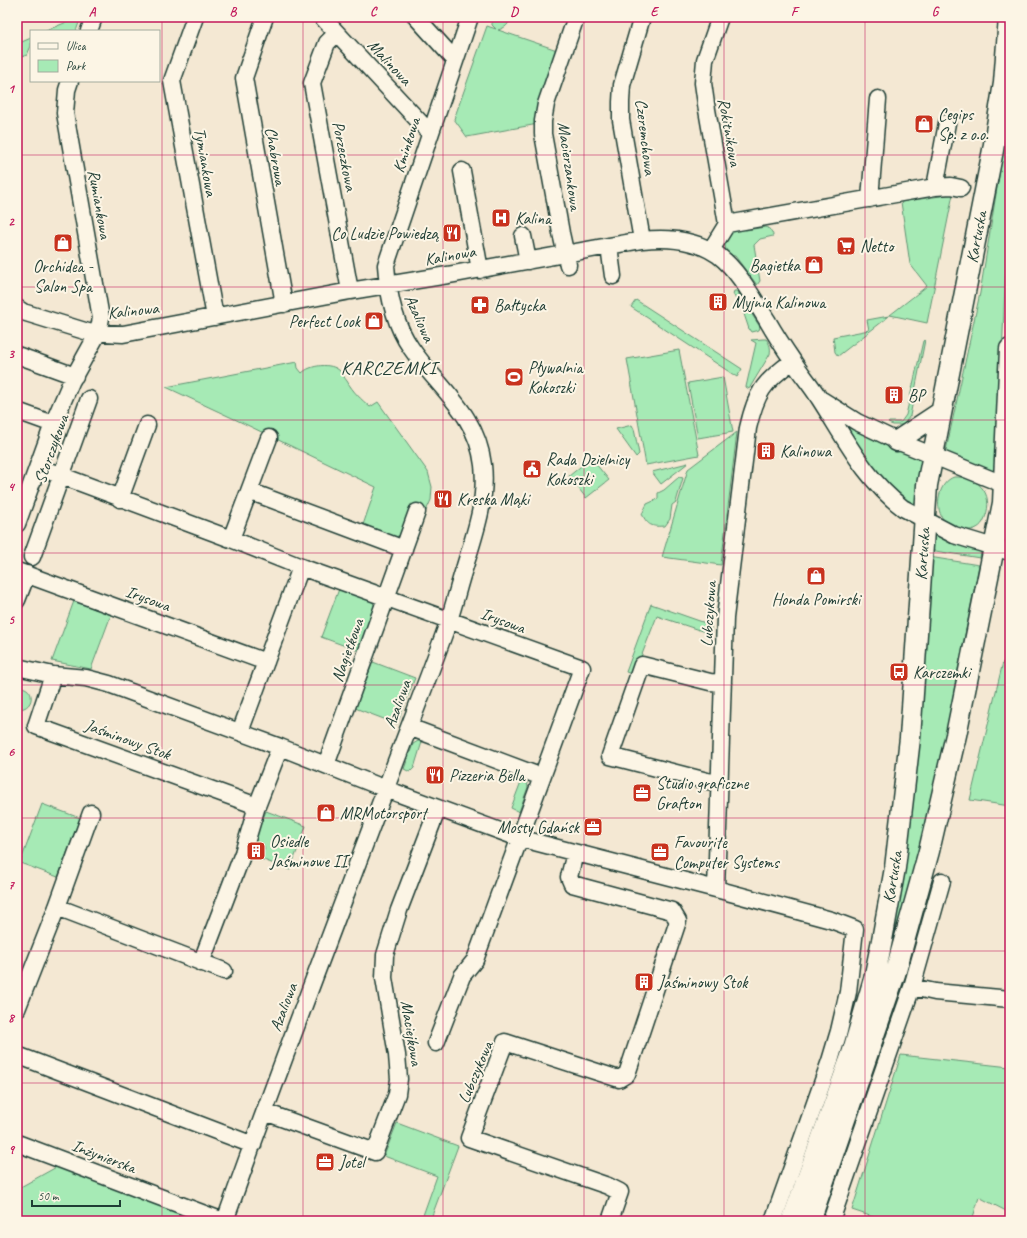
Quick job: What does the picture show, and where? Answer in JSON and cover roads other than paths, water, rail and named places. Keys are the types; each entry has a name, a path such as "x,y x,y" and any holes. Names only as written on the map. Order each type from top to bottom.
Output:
{"main road":[{"name":"Kartuska","path":"792,1221 852,1054 874,979 895,868 910,738 927,484 998,126 1004,83 1009,17"},
{"path":"1007,486 1010,349"},
{"path":"897,441 941,412"},
{"name":"Kartuska","path":"810,1221 895,974 929,851 1002,550 1003,503 1007,486"}],"street":[{"path":"89,30 94,17"},
{"name":"Tymiankowa","path":"196,17 172,81 215,317"},
{"name":"Chabrowa","path":"265,17 244,78 284,304"},
{"name":"Malinowa","path":"322,17 430,133"},
{"path":"416,17 455,60"},
{"name":"Kminkowa","path":"387,286 386,265 470,17"},
{"name":"Macierzankowa","path":"566,260 543,134 543,121 546,104 576,17"},
{"name":"Czeremchowa","path":"642,17 622,85 621,120 642,240"},
{"name":"Rokitnikowa","path":"720,17 704,60 703,83 727,224"},
{"name":"Porzeczkowa","path":"337,33 327,43 312,83 350,292"},
{"name":"Rumiankowa","path":"70,82 67,90 65,113 101,318 98,333"},
{"path":"870,199 878,99"},
{"path":"935,187 947,123"},
{"path":"462,171 480,270"},
{"path":"711,250 727,224 935,187 952,186 961,188"},
{"path":"523,236 528,261"},
{"name":"Kalinowa","path":"17,308 23,312 88,332 123,334 528,261 566,260 608,246 642,240 664,238 692,242 711,250 732,268 819,398 868,475 903,508 954,535 1002,550"},
{"path":"608,246 613,276"},
{"name":"Azaliowa","path":"224,1221 448,620 480,512 484,485 483,465 476,435 468,419 454,399 418,358 404,337 393,308 387,286"},
{"name":"Storczykowa","path":"17,524 53,424 74,376 98,333"},
{"path":"17,355 74,376"},
{"name":"Lubczykowa","path":"716,888 724,618 748,428 755,401 765,384 777,372 793,361"},
{"name":"Kalinowa","path":"819,398 856,422 897,441 1007,486"},
{"name":"Storczykowa","path":"32,557 89,399"},
{"name":"Storczykowa","path":"17,411 53,424"},
{"path":"120,499 147,425"},
{"path":"231,539 269,438"},
{"name":"Irysowa","path":"38,467 120,499 231,539 301,567 582,668 519,838"},
{"path":"249,491 404,549"},
{"name":"Nagietkowa","path":"326,765 417,512"},
{"path":"240,732 301,567"},
{"path":"17,600 22,572"},
{"name":"Irysowa","path":"22,572 266,662"},
{"path":"719,783 610,756 642,665 710,682 723,683"},
{"path":"17,667 53,675 86,678 109,684 519,838 716,888 831,920 855,929 848,992 839,1031 830,1061 773,1221"},
{"name":"Jaśminowy Stok","path":"53,675 36,726 257,806"},
{"path":"409,727 542,777"},
{"path":"201,963 243,853 257,806 280,747"},
{"name":"Maciejkowa","path":"265,1112 375,1152 397,1094 399,1079 397,1055 384,978 384,955 399,910 438,808"},
{"path":"17,1009 57,907 91,813"},
{"path":"436,1043 462,976 475,960 519,838"},
{"name":"Lubczykowa","path":"575,853 570,877 572,884 672,911 678,921 627,1074 619,1079 505,1042 469,1138 608,1186 620,1192 610,1221"},
{"path":"831,1221 912,987 942,881"},
{"path":"57,907 224,971"},
{"path":"912,987 935,992 1010,999"},
{"path":"17,1055 253,1145"},
{"name":"Inżynierska","path":"17,1143 224,1221"}],"place":[{"name":"Cegips Sp. z o.o.","path":"924,124"},
{"name":"Kalina","path":"501,218"},
{"name":"Co Ludzie Powiedzą","path":"452,233"},
{"name":"Orchidea - Salon Spa","path":"63,243"},
{"name":"Netto","path":"846,246"},
{"name":"Bagietka","path":"814,265"},
{"name":"Myjnia Kalinowa","path":"718,302"},
{"name":"Bałtycka","path":"480,305"},
{"name":"Perfect Look","path":"374,321"},
{"name":"Pływalnia Kokoszki","path":"514,377"},
{"name":"BP","path":"894,395"},
{"name":"Kalinowa","path":"766,451"},
{"name":"Rada Dzielnicy Kokoszki","path":"532,469"},
{"name":"Kreska Mąki","path":"443,499"},
{"name":"Honda Pomirski","path":"816,576"},
{"name":"Karczemki","path":"899,672"},
{"name":"Pizzeria Bella","path":"435,775"},
{"name":"Studio graficzne Grafton","path":"642,793"},
{"name":"MRMotorsport","path":"326,813"},
{"name":"Mosty Gdańsk","path":"593,827"},
{"name":"Osiedle Jaśminowe II","path":"256,851"},
{"name":"Favourite Computer Systems","path":"660,852"},
{"name":"Jaśminowy Stok","path":"644,982"},
{"name":"Jotel","path":"325,1162"}],"district":[{"name":"KARCZEMKI","path":"389,367"}]}
